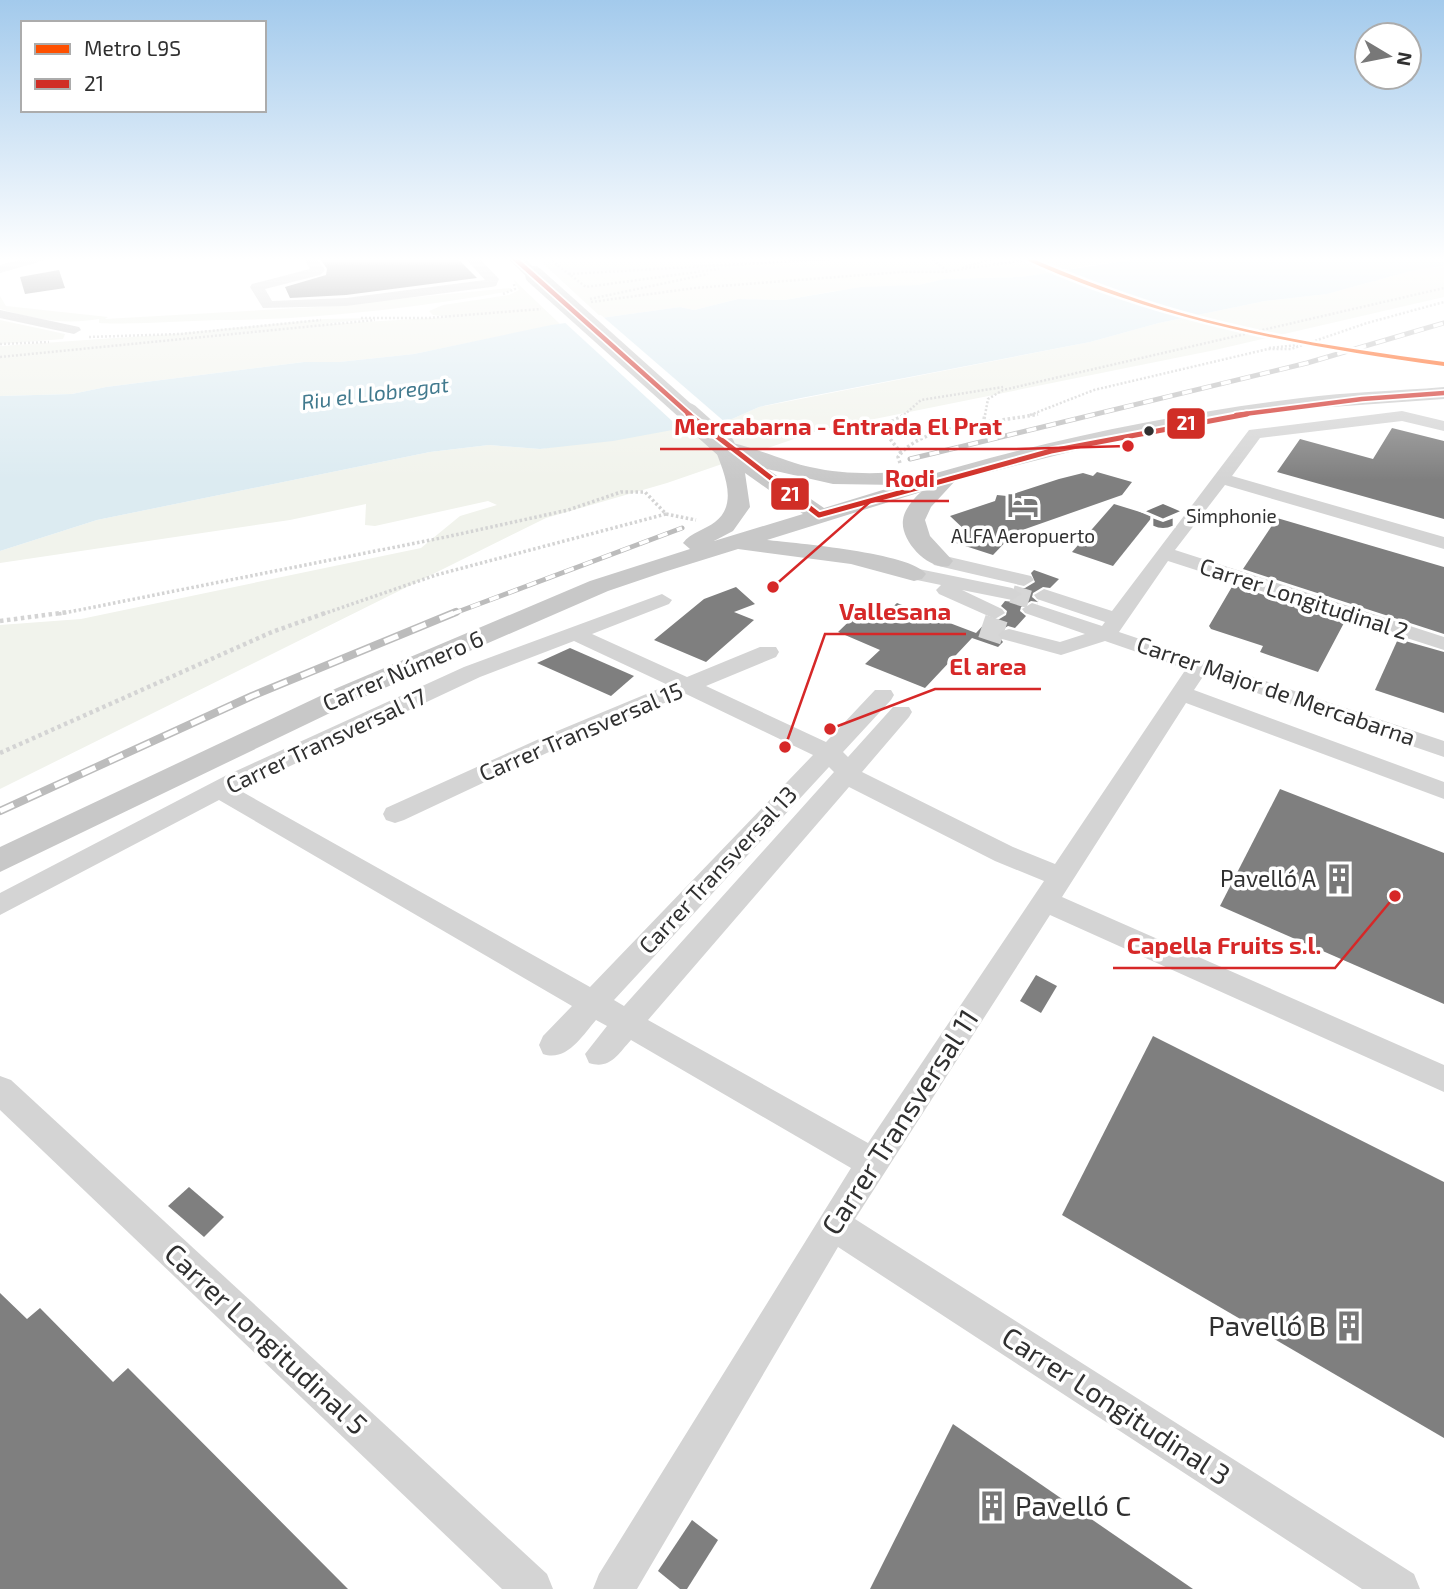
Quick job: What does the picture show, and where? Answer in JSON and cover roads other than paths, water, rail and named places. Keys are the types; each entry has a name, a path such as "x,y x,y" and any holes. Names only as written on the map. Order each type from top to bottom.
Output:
{"main road":[{"path":"596,331 724,446 783,492 819,514"},
{"path":"724,446 772,466 820,478 870,481 982,467 1177,420 1303,403 1444,393"},
{"path":"724,446 740,494 739,507 727,535 885,564 914,574"},
{"name":"Carrer Número 6","path":"0,860 201,761 347,694 599,586 656,567 727,535 819,514 982,467"},
{"path":"941,561 915,535 913,515 923,499 950,477"}],"street":[{"path":"72,331 80,333"},
{"path":"1109,621 1224,479 1255,434 1402,416 1444,426"},
{"path":"1224,479 1444,543"},
{"name":"Carrer Longitudinal 2","path":"1164,553 1444,644"},
{"path":"941,561 1004,603"},
{"path":"914,574 1004,603"},
{"path":"914,574 1004,603"},
{"name":"Carrer Transversal 17","path":"0,905 220,790 472,672 662,600"},
{"name":"Carrer Major de Mercabarna","path":"1109,621 1061,649 1029,612 1109,621 1200,664 1444,749"},
{"path":"574,633 691,685 828,752 859,783 1004,854 1053,889 1444,1079"},
{"name":"Carrer Transversal 15","path":"395,814 558,739 768,652"},
{"name":"Carrer Transversal 11","path":"614,1589 833,1224 1200,664"},
{"name":"Carrer Major de Mercabarna","path":"1180,692 1444,791"},
{"name":"Carrer Transversal 13","path":"554,1045 828,752 892,704 847,771 600,1055"},
{"path":"220,790 873,1163"},
{"name":"Carrer Longitudinal 5","path":"0,1090 532,1589"},
{"name":"Carrer Longitudinal 3","path":"833,1224 1399,1589"}],"water":[{"name":"Riu el Llobregat","path":"522,331 1129,331 1090,342 759,407 732,419 613,441 540,449 489,445 430,452 97,520 0,551 0,396 72,394 106,387 304,362 339,362 414,354"}],"tunnel":[{"path":"1012,594 1038,602"},
{"path":"982,626 1009,635"}],"railway":[{"path":"910,459 1307,363 1416,331"},
{"path":"452,614 682,528"},
{"path":"0,811 252,696 456,612"}],"metro line":[{"name":"L9S","path":"1249,331 1336,348 1444,364"}],"place":[{"name":"Mercabarna - Entrada El Prat","path":"1128,446"},
{"name":"ALFA Aeropuerto","path":"1023,505"},
{"name":"Simphonie","path":"1163,516"},
{"name":"Rodi","path":"773,587"},
{"name":"El area","path":"830,729"},
{"name":"Vallesana","path":"785,747"},
{"name":"Pavelló A","path":"1339,879"},
{"name":"Capella Fruits s.l.","path":"1395,896"},
{"name":"Pavelló B","path":"1349,1326"},
{"name":"Pavelló C","path":"992,1506"}]}
